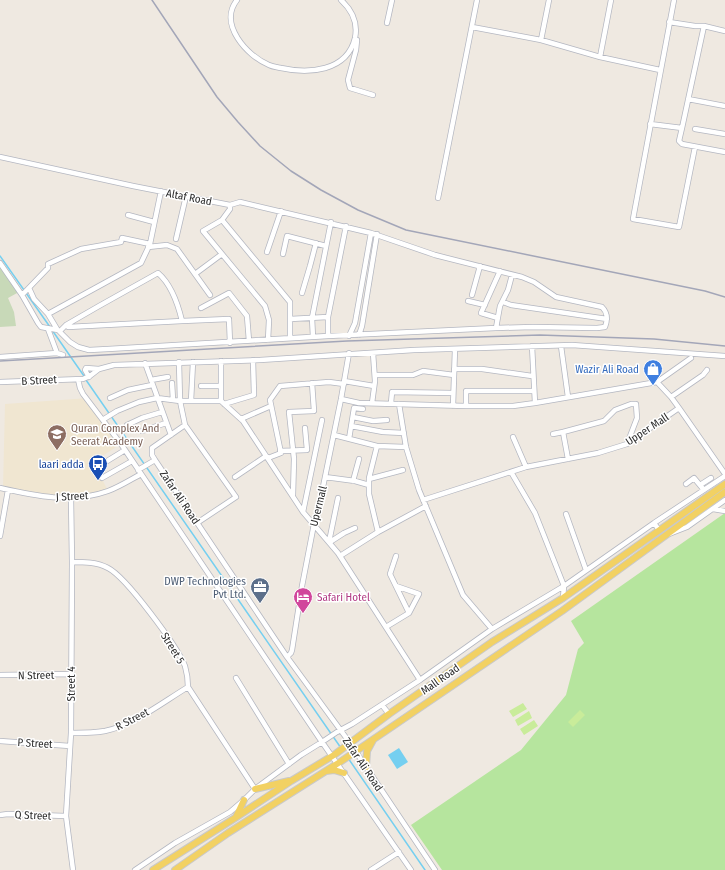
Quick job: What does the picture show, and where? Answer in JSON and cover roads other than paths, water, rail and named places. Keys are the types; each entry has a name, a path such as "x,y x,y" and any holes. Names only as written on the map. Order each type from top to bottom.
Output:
{"main road":[{"name":"Mall Road","path":"176,870 228,834 339,763 353,752 562,611 668,534 725,484"},
{"name":"Mall Road","path":"153,870 333,756 389,714 492,642 563,598 659,530 725,492"},
{"path":"366,767 368,751 374,739"},
{"path":"326,771 334,770 344,773"},
{"path":"255,788 292,781"},
{"path":"235,818 244,800"}],"street":[{"path":"237,0 231,15 231,22 235,37 252,55 269,65 289,70 309,72 336,64 346,56 353,44 356,31"},
{"path":"341,0 350,10 354,18 357,34 356,50 348,85 350,88 374,95"},
{"path":"387,23 392,0"},
{"path":"438,198 478,0"},
{"path":"541,40 549,0"},
{"path":"600,57 610,0"},
{"path":"674,0 633,219 679,227 695,147"},
{"path":"669,22 704,26 725,31"},
{"path":"704,26 680,143 725,152"},
{"path":"472,27 541,40 600,57 660,70"},
{"path":"688,99 725,106"},
{"path":"650,124 682,128"},
{"path":"695,129 725,134"},
{"name":"Altaf Road","path":"0,157 133,186 230,205 240,202 331,222 377,234 435,255 512,274 534,282 556,297 602,307 606,312 607,319"},
{"path":"48,314 141,263 149,245 161,191"},
{"path":"176,239 186,196"},
{"path":"230,205 230,209 222,220 203,231 264,306 269,320 268,340"},
{"path":"267,252 281,211"},
{"path":"128,215 154,222"},
{"path":"222,220 290,302 290,338"},
{"path":"314,337 312,318 331,222"},
{"path":"328,336 328,317 346,226"},
{"path":"349,336 354,322 371,233"},
{"path":"359,335 362,326 377,234"},
{"path":"283,254 287,236 326,246"},
{"path":"25,291 48,268 48,264 81,249 121,242 122,238 149,245 166,245 177,249 210,295"},
{"path":"302,293 316,243"},
{"path":"195,274 222,254"},
{"path":"0,263 48,314 54,330 57,353"},
{"path":"472,295 480,266"},
{"path":"498,318 481,313 500,271"},
{"path":"54,330 66,325 158,273 164,278 178,304 182,321"},
{"path":"496,328 500,306 508,290 512,274"},
{"path":"25,291 41,327 54,330 74,345 89,350 496,328 597,328 605,327 607,319 512,306 503,302"},
{"path":"201,308 229,293 247,316 249,341"},
{"path":"468,301 485,305"},
{"path":"290,319 328,317"},
{"path":"66,325 68,327 104,326 229,319 230,343"},
{"path":"85,378 99,369 114,365 254,360 455,348 572,345 725,356"},
{"path":"532,346 534,403"},
{"path":"561,346 568,397"},
{"path":"453,406 455,348"},
{"path":"0,356 57,353 63,355"},
{"path":"372,403 375,375 373,353"},
{"name":"Upermall","path":"287,657 292,653 302,586 334,435 349,354"},
{"path":"341,399 359,403 513,406 657,382 691,358"},
{"path":"104,419 117,411 139,402 157,398 180,401 222,403 254,395 254,360"},
{"path":"221,361 222,403 241,419 303,512 329,541 340,556 420,680"},
{"path":"179,362 180,401 185,425 236,497 197,523"},
{"path":"191,401 193,362"},
{"path":"145,363 170,435"},
{"path":"99,369 85,368 85,378 80,388 104,419 140,472"},
{"path":"454,369 482,369 532,376"},
{"path":"671,397 703,375 707,370"},
{"path":"375,375 413,374 423,371 454,375"},
{"path":"110,398 128,390 168,377"},
{"name":"B Street","path":"0,382 85,378"},
{"path":"280,451 270,400 280,386 329,382 374,386"},
{"name":"Upper Mall","path":"423,500 526,467 598,453 627,444 679,408 657,382"},
{"path":"172,383 173,400"},
{"path":"292,496 294,459 289,412 314,411 312,383"},
{"path":"201,386 221,386"},
{"path":"466,406 466,391 534,391"},
{"path":"391,403 392,392 453,393"},
{"path":"399,404 406,447 418,490 463,595 492,629"},
{"path":"553,434 604,422 615,410 635,404 637,406 637,418 627,444"},
{"path":"241,419 271,406"},
{"path":"349,439 354,408 363,409"},
{"path":"135,870 180,840 230,812 255,788 301,755 420,680 492,629 564,586 725,475 679,408"},
{"path":"127,426 142,418 162,412"},
{"path":"353,417 373,420 387,420"},
{"path":"303,512 322,420"},
{"path":"142,431 166,423"},
{"path":"153,461 152,448 185,425"},
{"path":"351,426 383,432 404,433"},
{"path":"235,477 267,457 281,453 280,451 307,450 305,428"},
{"path":"563,432 568,459"},
{"path":"334,435 376,446 406,447"},
{"path":"513,437 526,467"},
{"path":"376,446 369,479 369,494 378,532"},
{"path":"99,466 125,450"},
{"path":"353,481 359,459"},
{"path":"102,478 132,461"},
{"name":"Zafar Ali Road","path":"411,870 140,472 143,467 153,461 197,523 347,745 366,767 435,870"},
{"path":"369,479 403,470"},
{"name":"J Street","path":"0,488 31,495 71,498 85,497 108,491 140,472"},
{"path":"511,472 535,513 564,586 563,598"},
{"path":"325,477 369,485"},
{"path":"686,484 694,478 704,490"},
{"path":"700,485 711,478"},
{"path":"0,536 8,490"},
{"name":"Street 4","path":"71,498 71,733 66,816 73,870"},
{"path":"329,541 338,498"},
{"path":"668,534 687,528 725,500"},
{"path":"340,556 378,532 426,506"},
{"path":"713,509 725,511"},
{"path":"566,514 586,570"},
{"path":"654,523 659,530"},
{"path":"329,541 355,528"},
{"path":"396,556 390,574 409,613"},
{"name":"Street 5","path":"72,562 88,562 108,568 129,587 174,646 188,675 188,687 255,788"},
{"path":"386,627 409,613 419,594 396,586"},
{"path":"564,586 574,590"},
{"name":"N Street","path":"0,675 71,674"},
{"path":"236,678 289,764"},
{"name":"R Street","path":"71,733 106,731 120,726 138,718 188,687"},
{"path":"382,705 389,714"},
{"name":"P Street","path":"0,741 70,746"},
{"name":"Q Street","path":"0,815 66,816"},
{"path":"371,870 400,852"}],"water":[{"path":"399,748 408,762 397,769 388,755"}],"waterway":[{"path":"0,256 50,327"},
{"path":"52,330 84,376"},
{"path":"86,380 341,748"},
{"path":"348,758 425,870"}],"railway":[{"path":"152,0 217,97 260,146 291,171 321,190 358,210 406,230 705,291 725,297"},
{"path":"0,361 347,341 540,335 654,339 725,346"}],"place":[{"name":"Wazir Ali Road","path":"653,386"},
{"name":"Quran Complex And Seerat Academy","path":"57,451"},
{"name":"laari adda","path":"98,481"},
{"name":"DWP Technologies Pvt Ltd.","path":"260,604"},
{"name":"Safari Hotel","path":"303,614"}]}
